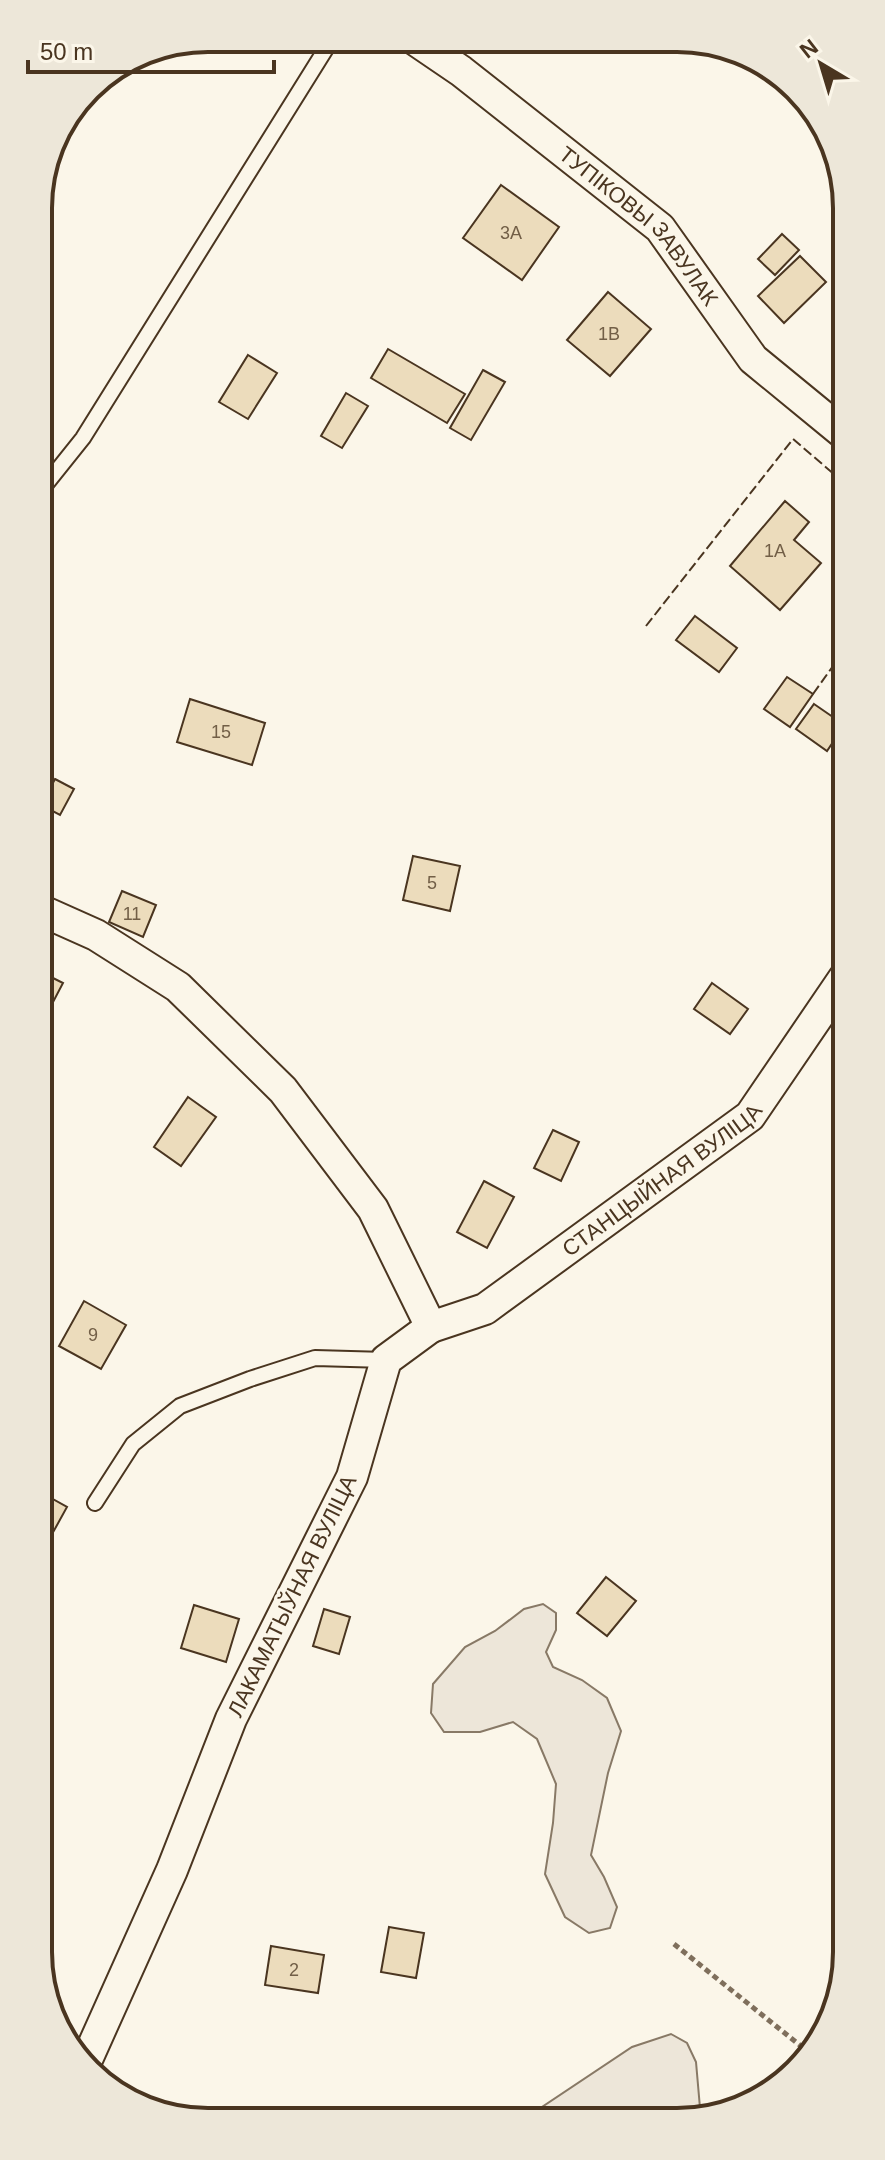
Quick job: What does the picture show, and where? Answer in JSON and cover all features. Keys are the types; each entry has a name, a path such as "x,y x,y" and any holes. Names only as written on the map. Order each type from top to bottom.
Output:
{"street":[{"name":"ТУПІКОВЫ ЗАВУЛАК","path":"433,52 660,228 753,359 833,425"},
{"path":"52,915 96,935 178,987 283,1090 373,1209 431,1327 386,1360"},
{"name":"СТАНЦЫЙНАЯ ВУЛІЦА","path":"431,1327 485,1309 750,1116 833,994"},
{"name":"ЛАКАМАТЫЎНАЯ ВУЛІЦА","path":"90,2053 172,1870 231,1719 352,1477 386,1360"}],"lane":[{"path":"52,477 83,438 324,52"},
{"path":"95,1503 133,1444 180,1406 315,1358 386,1360"}],"path":[{"path":"674,1944 801,2046"}],"shaded area":[{"path":"543,1604 556,1613 556,1630 546,1652 553,1667 582,1680 607,1698 621,1731 608,1773 591,1855 617,1907 610,1928 589,1933 565,1917 545,1874 556,1784 537,1739 513,1722 480,1732 444,1732 431,1713 433,1684 465,1647 495,1631 524,1609"},
{"path":"671,2034 687,2043 696,2062 700,2106 540,2108 632,2047"}],"building":[{"path":"501,185 559,227 522,280 463,238"},
{"path":"782,234 799,250 775,275 758,259"},
{"path":"800,256 826,282 784,323 758,296"},
{"path":"608,292 651,329 610,376 567,340"},
{"path":"388,349 465,394 447,423 371,378"},
{"path":"248,355 277,373 248,419 219,402"},
{"path":"483,370 505,382 471,440 450,428"},
{"path":"346,393 368,406 342,448 321,436"},
{"path":"785,501 809,522 794,540 821,563 780,610 730,566"},
{"path":"695,616 737,648 719,672 676,640"},
{"path":"787,677 813,694 790,727 764,709"},
{"path":"190,699 265,723 252,765 177,742"},
{"path":"814,704 833,717 833,742 827,751 796,729"},
{"path":"55,779 74,789 60,815 52,811 52,785"},
{"path":"413,856 460,866 450,911 403,900"},
{"path":"122,891 156,905 143,937 109,922"},
{"path":"52,978 63,983 52,1004"},
{"path":"712,983 748,1009 730,1034 694,1009"},
{"path":"188,1097 216,1117 181,1166 154,1147"},
{"path":"553,1130 579,1142 561,1181 534,1168"},
{"path":"484,1181 514,1197 487,1248 457,1232"},
{"path":"84,1301 126,1325 101,1369 59,1346"},
{"path":"52,1499 67,1507 52,1534"},
{"path":"606,1577 636,1601 607,1636 577,1613"},
{"path":"194,1605 239,1619 226,1662 181,1648"},
{"path":"324,1609 350,1617 339,1654 313,1646"},
{"path":"389,1927 424,1933 416,1978 381,1972"},
{"path":"271,1946 324,1955 318,1993 265,1985"}],"fence":[{"path":"646,626 793,439 833,473"},
{"path":"813,694 833,666"}]}
